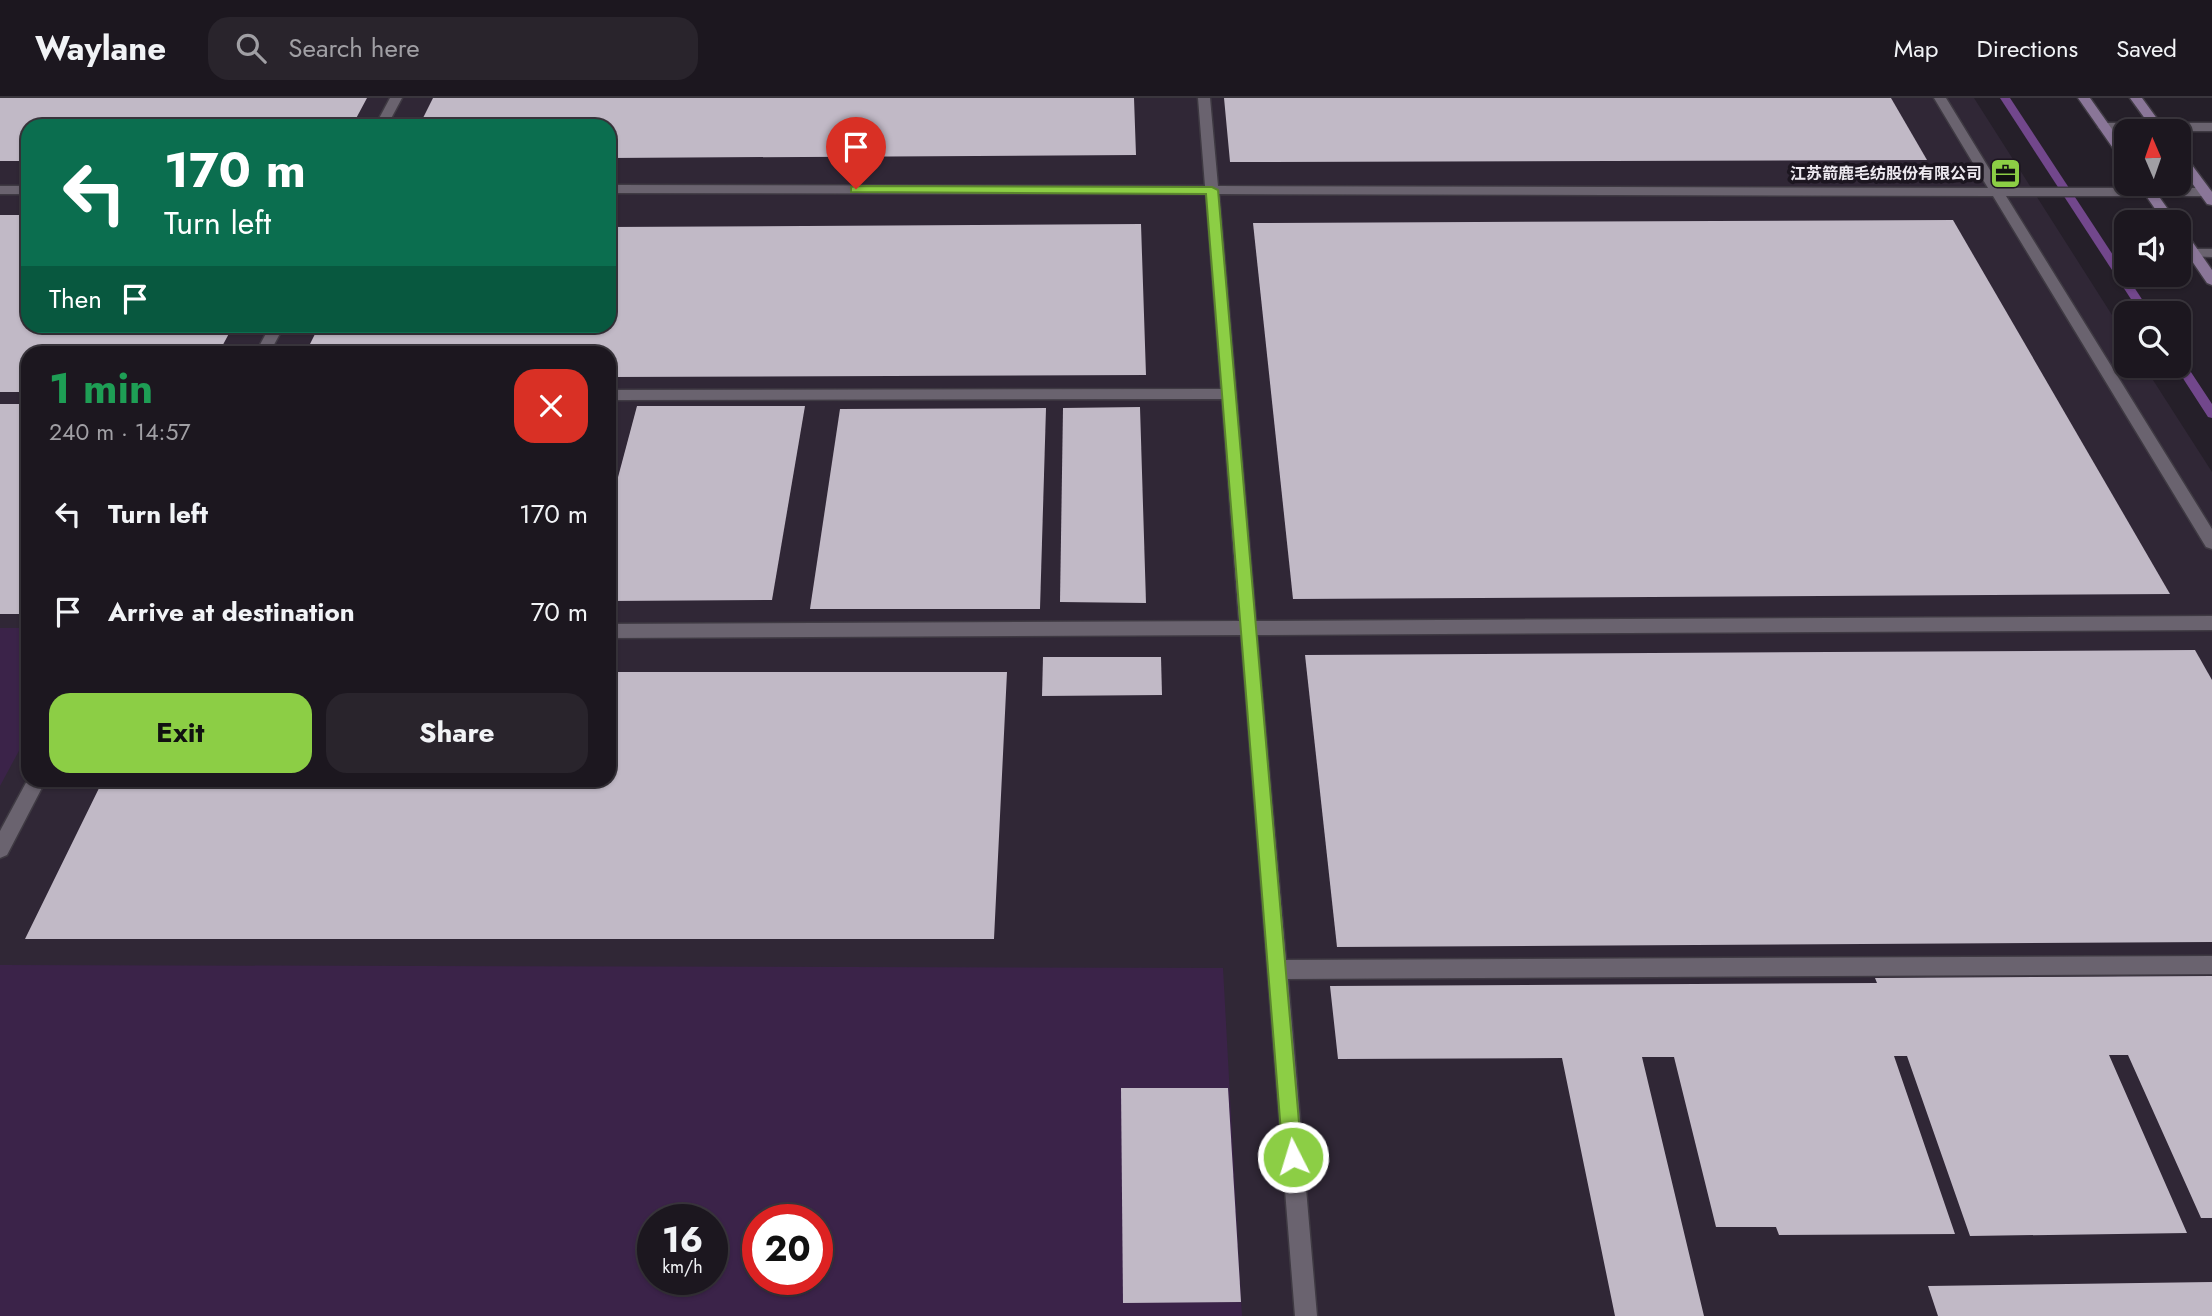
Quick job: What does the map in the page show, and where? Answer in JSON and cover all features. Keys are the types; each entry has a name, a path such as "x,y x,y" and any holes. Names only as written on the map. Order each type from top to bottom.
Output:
{"main road":[{"path":"2084,98 2114,141"},
{"path":"2136,98 2152,119"},
{"path":"2191,172 2209,197"},
{"path":"2191,250 2212,280"}],"lane":[{"path":"385,119 396,98"},
{"path":"1204,98 1306,1316"},
{"path":"1940,98 2212,543"},
{"path":"2104,127 2114,127"},
{"path":"2191,128 2212,127"},
{"path":"616,189 2114,190"},
{"path":"0,190 21,190"},
{"path":"2191,194 2209,197"},
{"path":"2193,253 2212,253"},
{"path":"616,395 1229,394"},
{"path":"616,631 2212,623"},
{"path":"0,849 33,787"},
{"path":"1277,970 2212,965"}],"shaded area":[{"path":"0,98 1974,98 2114,318 2114,378 2152,378 2212,472 2212,1316 0,1316"},
{"path":"0,628 21,628 21,747 0,786"},
{"path":"0,965 1223,968 1242,1316 0,1316"}],"building":[{"path":"0,98 367,98 356,119 21,119 21,161 0,161"},
{"path":"433,98 1134,98 1136,155 616,158 616,119 422,119"},
{"path":"1224,98 1891,98 1927,160 1230,162"},
{"path":"0,215 21,215 21,333 229,333 222,346 21,346 21,392 0,392"},
{"path":"1953,220 2170,594 1293,599 1253,223"},
{"path":"1141,224 1146,375 616,377 616,346 309,346 316,333 616,333 616,227"},
{"path":"0,404 21,404 21,614 0,614"},
{"path":"637,406 805,406 772,600 616,601 616,485"},
{"path":"1140,407 1146,603 1060,602 1063,408"},
{"path":"1046,408 1040,609 810,609 840,409"},
{"path":"2195,650 2212,680 2212,942 1337,947 1305,655"},
{"path":"1043,657 1161,657 1162,695 1042,696"},
{"path":"616,672 1007,672 994,939 25,939 100,787 616,787"},
{"path":"2212,976 2212,1218 2201,1218 2128,1055 2109,1055 2187,1233 1970,1236 1907,1056 1894,1056 1955,1234 1779,1235 1776,1227 1716,1227 1674,1057 1642,1057 1704,1316 1615,1316 1562,1058 1338,1059 1330,986 1877,983 1875,978"},
{"path":"1121,1088 1228,1088 1241,1302 1123,1303"},
{"path":"2212,1282 2212,1316 1938,1316 1928,1286"}],"waterway":[{"path":"2005,98 2138,301"},
{"path":"2189,378 2212,414"}],"place":[{"name":"江苏箭鹿毛纺股份有限公司","path":"2005,173"}],"route":[{"path":"856,189 1212,190 1293,1157"}]}
